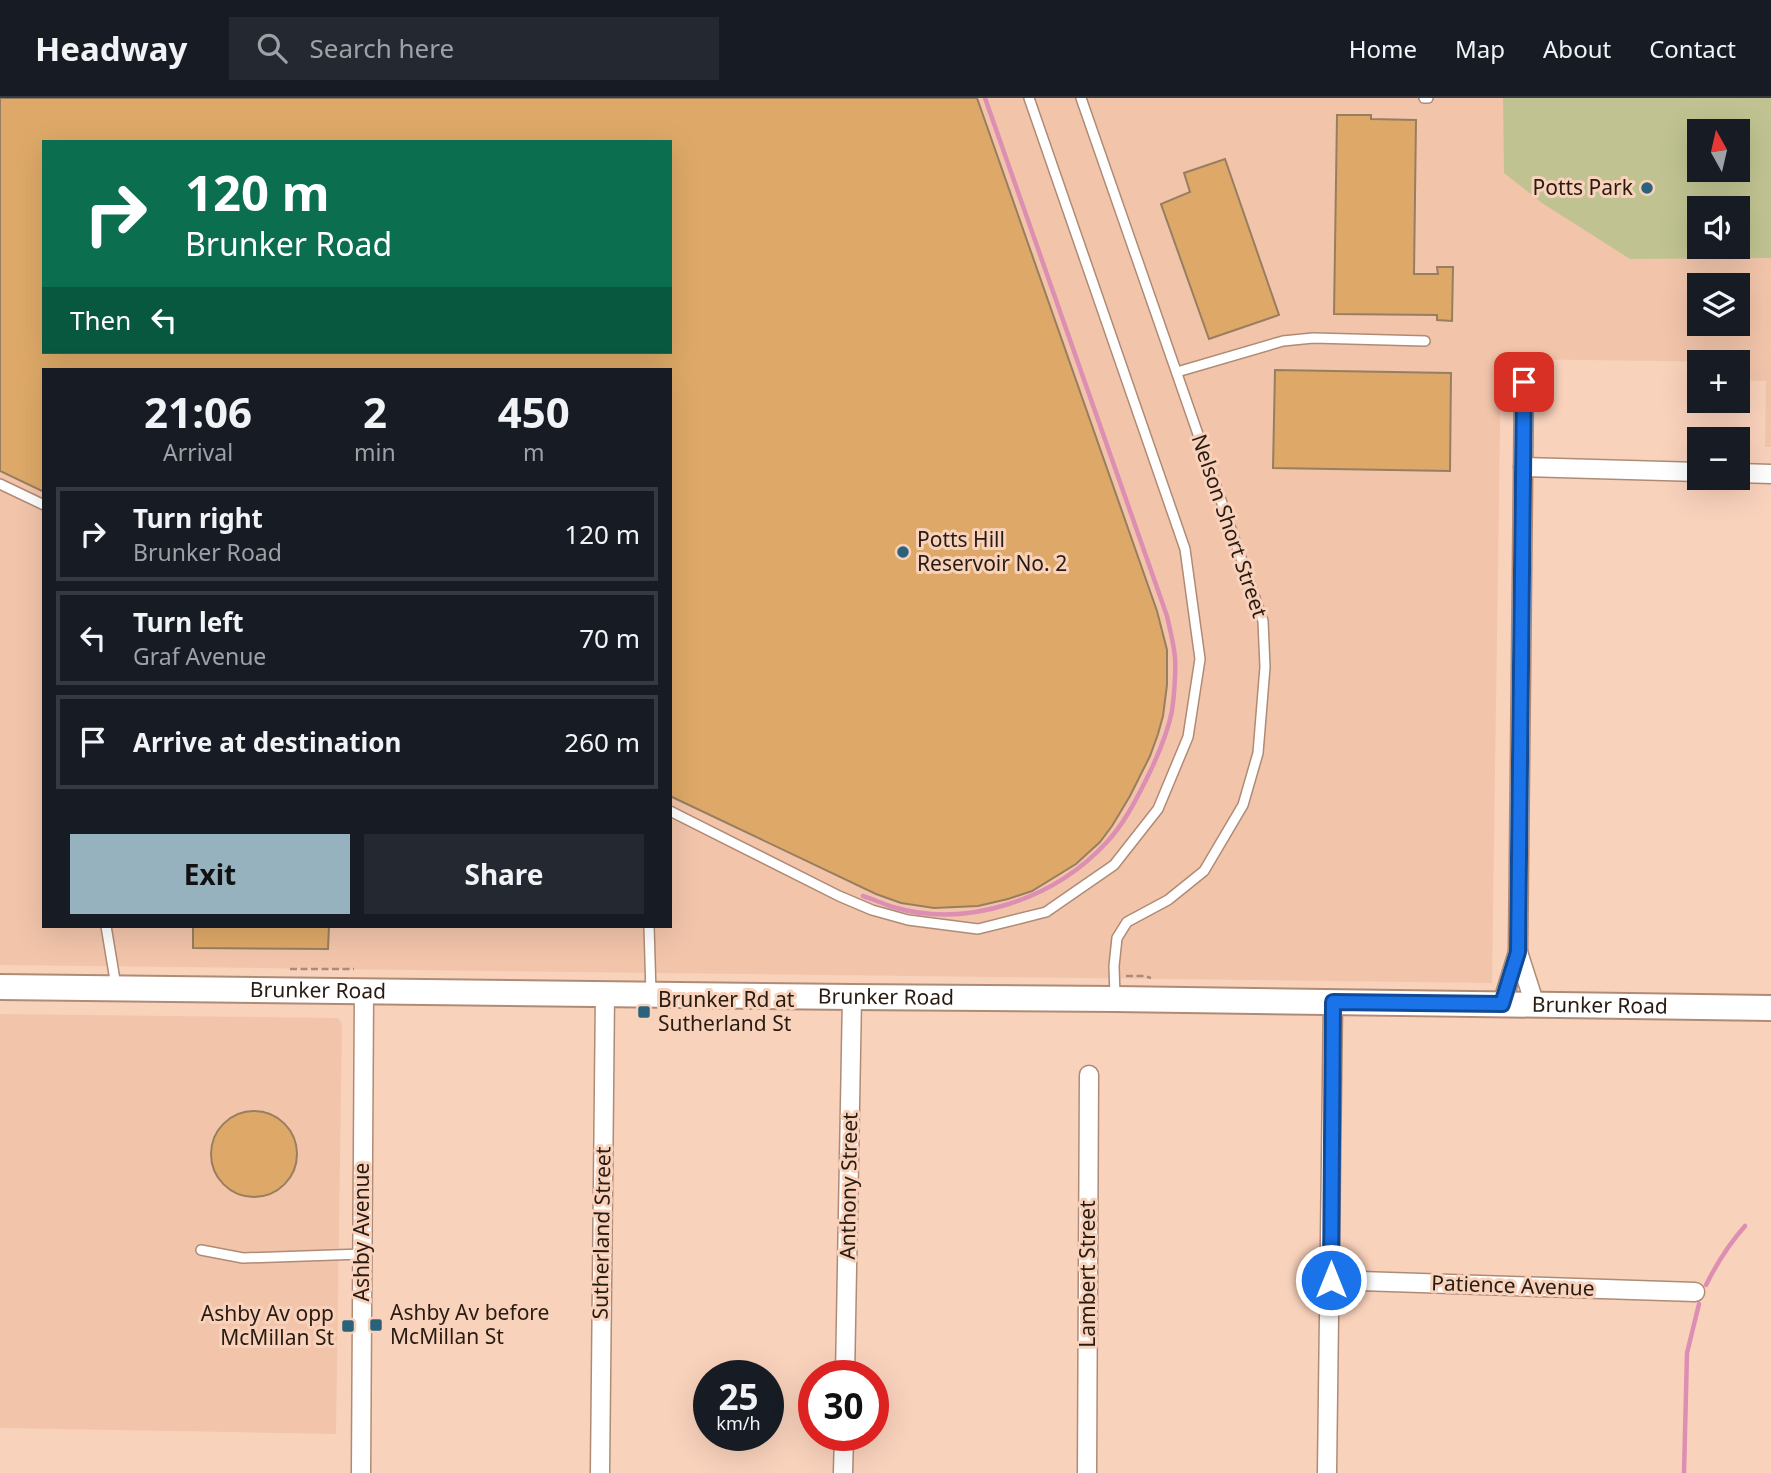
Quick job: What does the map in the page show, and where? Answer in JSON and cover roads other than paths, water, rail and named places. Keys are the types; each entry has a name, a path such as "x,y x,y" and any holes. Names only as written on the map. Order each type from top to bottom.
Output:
{"main road":[{"name":"Brunker Road","path":"0,987 1771,1008"}],"street":[{"path":"1502,1004 1518,952 1524,382"},
{"path":"1523,467 1687,472"},
{"path":"1750,473 1771,474"},
{"path":"1518,952 1535,1004"},
{"name":"Ashby Avenue","path":"360,1473 364,991"},
{"name":"Sutherland Street","path":"600,1473 605,993"},
{"name":"Anthony Street","path":"845,1360 852,997"},
{"path":"1327,1473 1333,1002"},
{"name":"Lambert Street","path":"1087,1473 1089,1075"},
{"name":"Patience Avenue","path":"1331,1280 1695,1292"},
{"path":"843,1473 844,1451"}],"lane":[{"path":"672,812 872,910 908,920 978,929 1046,912 1114,865 1158,809 1188,737 1200,659 1185,549 1029,98"},
{"name":"Nelson Short Street","path":"1081,98 1263,621 1265,667 1258,753 1242,804 1204,871 1168,900 1127,922 1117,938 1115,999"},
{"path":"1177,372 1283,341 1313,338 1425,341"},
{"path":"0,484 42,504"},
{"path":"106,928 117,988"},
{"path":"649,928 651,994"},
{"path":"201,1250 243,1258 362,1254"}],"waterway":[{"path":"863,896 893,907 922,913 951,914 1008,904 1036,894 1061,880 1085,863 1106,843 1123,821 1154,763 1172,711 1175,658 1167,616 985,98"},
{"path":"1706,1285 1745,1226"},
{"path":"1684,1473 1687,1353 1699,1304"}],"place":[{"name":"Potts Park","path":"1647,188"},
{"name":"Potts Hill Reservoir No. 2","path":"903,552"},
{"name":"Brunker Rd at Sutherland St","path":"644,1012"},
{"name":"Ashby Av before McMillan St","path":"376,1325"},
{"name":"Ashby Av opp McMillan St","path":"348,1326"}]}
